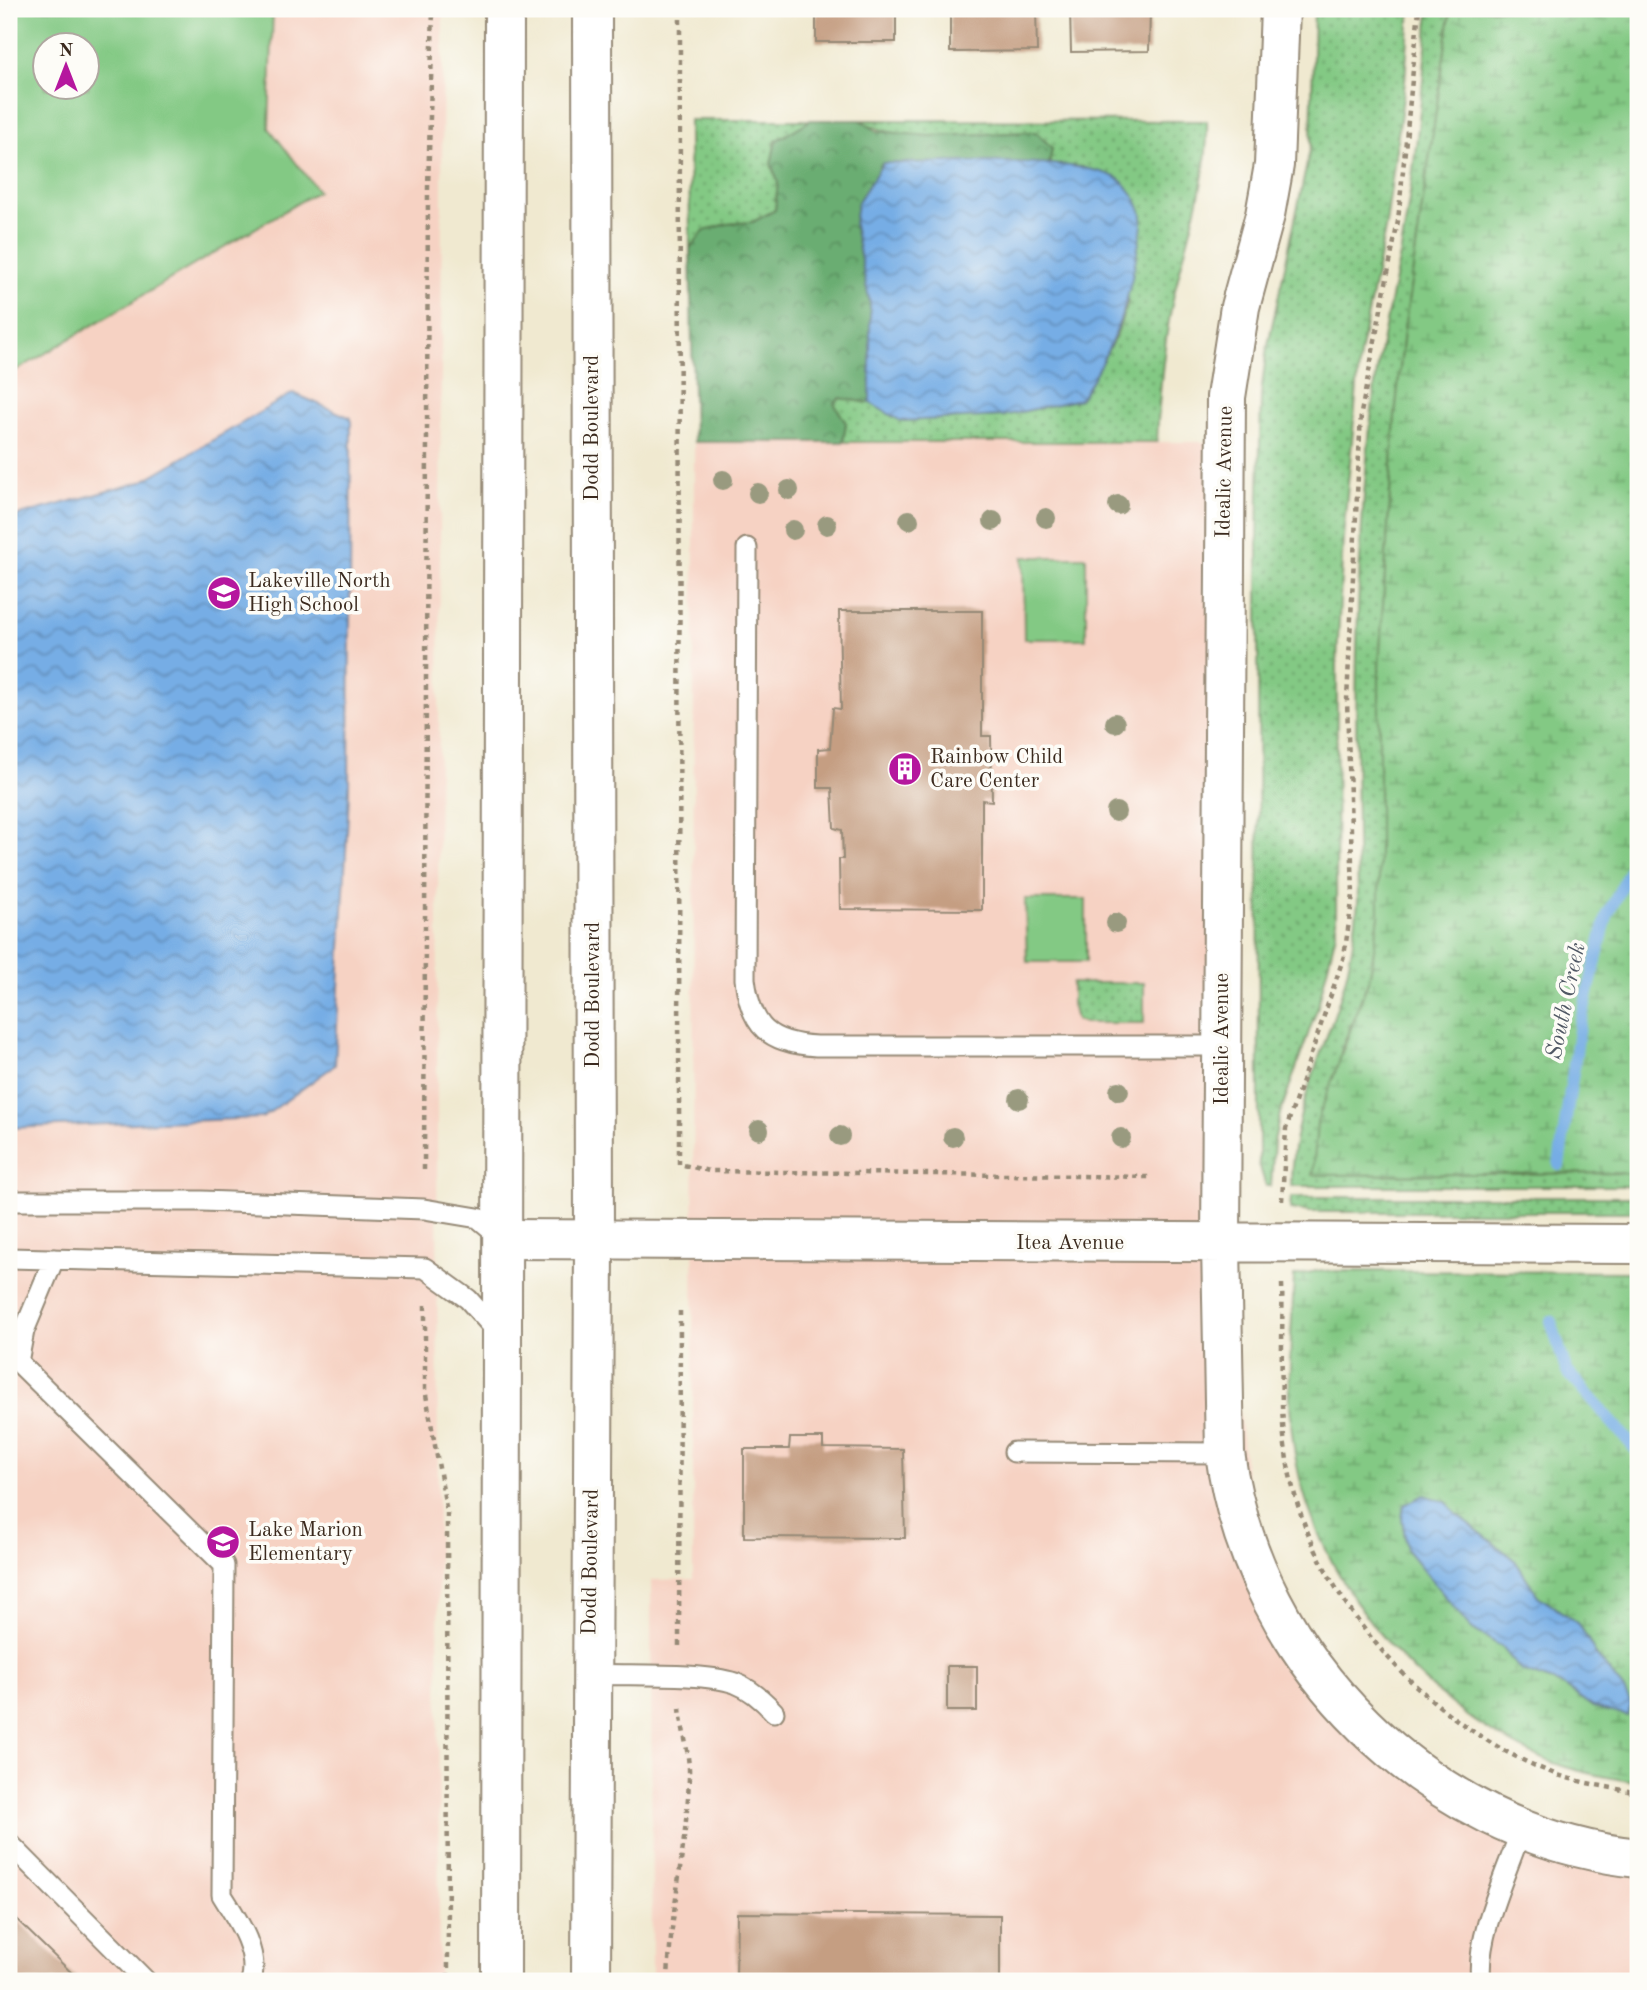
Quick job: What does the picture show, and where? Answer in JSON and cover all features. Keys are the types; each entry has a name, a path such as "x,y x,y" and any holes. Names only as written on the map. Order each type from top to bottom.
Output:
{"main road":[{"path":"501,1981 504,9"},
{"name":"Dodd Boulevard","path":"591,1981 590,1674 594,1238 592,9"},
{"name":"Idealic Avenue","path":"1280,9 1274,165 1265,215 1240,307 1226,397 1221,1245 1225,1453 1239,1520 1273,1600 1293,1635 1338,1700 1415,1770 1471,1807 1521,1830 1588,1850 1638,1858"},
{"name":"Itea Avenue","path":"503,1239 1221,1245 1638,1244"}],"lane":[{"path":"747,548 745,979 753,1015 765,1032 780,1041 816,1046 1222,1046"},
{"path":"9,1200 202,1201 424,1209 478,1218 503,1239"},
{"path":"9,1258 425,1268 468,1299 503,1338"},
{"path":"54,1259 24,1331 18,1362 224,1565 222,1895 245,1931 253,1973 251,1981"},
{"path":"1014,1452 1225,1453"},
{"path":"590,1674 717,1678 738,1684 758,1695 774,1712"},
{"path":"1481,1981 1479,1967 1486,1933 1521,1830"},
{"path":"9,1843 146,1981"}],"path":[{"path":"424,1170 428,188 433,9"},
{"path":"680,9 679,1164 709,1171 1152,1177"},
{"path":"1419,9 1398,221 1361,413 1347,700 1353,895 1344,956 1286,1129 1282,1244 1282,1397 1291,1480 1307,1529 1352,1609 1389,1660 1424,1696 1469,1730 1552,1773 1638,1793"},
{"path":"425,1298 425,1389 447,1513 448,1981"}],"shaded area":[{"path":"9,9 443,9 437,1099 439,1981 9,1981"},
{"path":"694,442 1225,442 1221,1245 1255,1559 1415,1771 1638,1858 1638,1981 652,1981 651,1580 693,1579"}],"green space":[{"path":"9,9 273,9 269,128 318,191 9,375"},
{"path":"1314,9 1410,9 1405,82 1386,224 1360,354 1343,538 1337,661 1336,933 1318,1006 1280,1114 1274,1141 1271,1186 1266,1186 1259,1164 1258,538 1261,395 1266,354 1311,145"},
{"path":"1429,9 1451,9 1404,331 1395,417 1379,668 1379,917 1370,976 1342,1048 1313,1175 1638,1173 1638,1186 1291,1186 1292,1160 1302,1109 1343,988 1357,913 1357,643 1368,450 1383,334 1401,250 1414,160"},
{"path":"1451,9 1638,9 1638,1173 1313,1175 1317,1122 1370,976 1379,917 1379,668 1395,417 1404,331"},
{"path":"689,120 811,120 776,141 771,164 778,182 775,210 753,222 727,224 704,231 690,248"},
{"path":"811,120 860,120 877,131 929,136 1036,132 1052,148 1049,165 883,163 857,203 854,225 870,304 870,403 840,398 834,403 846,423 843,442 694,442 690,248 704,231 727,224 753,222 775,210 778,182 771,164 776,141"},
{"path":"860,120 1207,121 1201,189 1173,299 1167,335 1157,442 843,442 846,423 833,403 840,398 870,403 901,421 1003,416 1080,399 1116,336 1128,302 1083,167 1049,165 1052,148 1036,132 921,136 878,129"},
{"path":"1023,557 1086,557 1086,639 1024,639"},
{"path":"1025,899 1086,899 1086,962 1027,962"},
{"path":"1072,983 1144,983 1144,1023 1085,1023 1076,1020 1072,1004"},
{"path":"1291,1197 1638,1197 1638,1212 1310,1212 1290,1209"},
{"path":"1316,1271 1638,1272 1638,1783 1557,1764 1499,1737 1455,1707 1415,1672 1378,1632 1347,1588 1322,1541 1304,1492 1293,1441 1290,1379 1294,1276","holes":["1446,1502 1456,1514 1514,1559 1538,1596 1579,1624 1597,1656 1624,1690 1593,1707 1562,1685 1521,1671 1502,1647 1471,1628 1441,1588"]}],"water":[{"path":"1003,162 1067,166 1094,170 1115,177 1127,187 1137,201 1142,216 1132,278 1116,332 1080,399 1003,416 901,421 870,403 870,304 854,225 857,203 883,163"},
{"path":"293,393 351,418 349,794 335,1065 262,1118 9,1128 9,518 141,482"},
{"path":"1424,1495 1446,1502 1456,1514 1514,1559 1538,1596 1579,1624 1597,1656 1624,1690 1631,1704 1628,1716 1593,1707 1562,1685 1521,1671 1502,1647 1471,1628 1407,1550 1402,1518 1404,1505"}],"building":[{"path":"816,9 896,9 896,42 816,42"},
{"path":"950,9 1036,9 1037,51 950,52"},
{"path":"1070,9 1150,9 1149,51 1071,52"},
{"name":"Rainbow Child Care Center","path":"839,611 982,611 982,736 991,736 992,801 982,800 982,910 840,909 839,859 843,859 842,830 834,828 832,788 818,788 818,749 830,748 833,708 841,709"},
{"path":"790,1438 823,1438 823,1448 903,1449 905,1538 744,1537 744,1449 789,1449"},
{"path":"947,1666 977,1666 977,1711 947,1711"},
{"path":"9,1912 80,1981 9,1981"},
{"path":"737,1913 1000,1915 1000,1981 736,1981"}],"waterway":[{"name":"South Creek","path":"1559,1165 1580,1025 1607,916 1638,854"},
{"name":"South Creek","path":"1551,1321 1566,1370 1638,1452"}],"place":[{"name":"Lakeville North High School","path":"224,593"},
{"name":"Rainbow Child Care Center","path":"905,769"},
{"name":"Lake Marion Elementary","path":"223,1542"}]}
